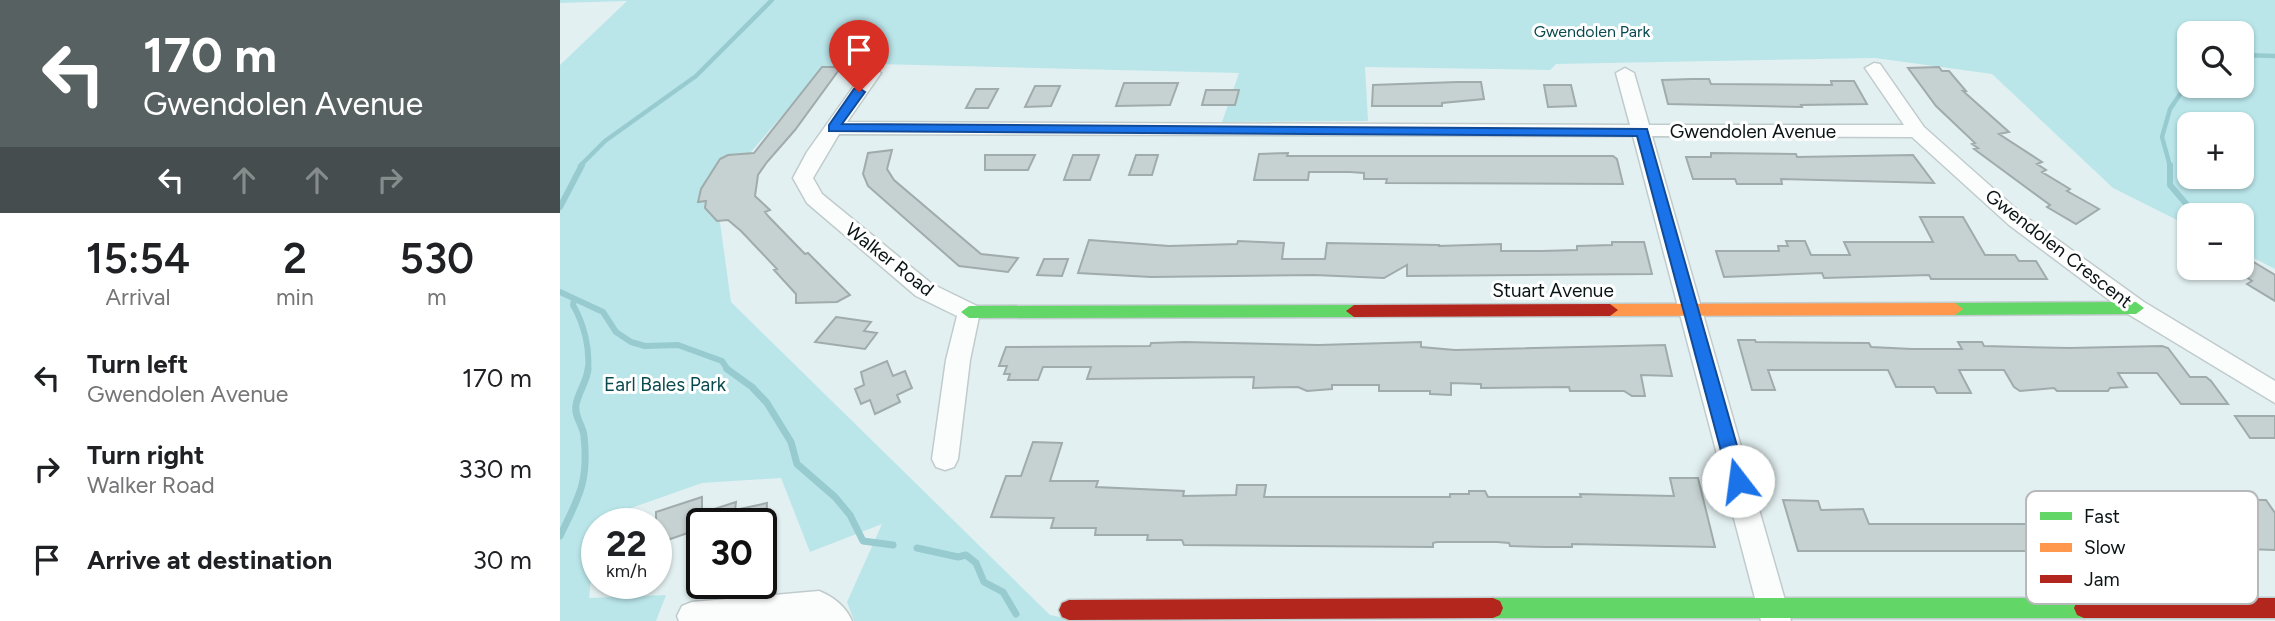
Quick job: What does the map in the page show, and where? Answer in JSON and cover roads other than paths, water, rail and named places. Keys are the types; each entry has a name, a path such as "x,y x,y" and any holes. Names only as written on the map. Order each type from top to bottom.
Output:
{"street":[{"name":"Gwendolen Crescent","path":"1874,68 1917,131 2016,220 2136,308 2275,393"},
{"name":"Walker Road","path":"872,73 833,128 803,178 814,198 924,290 969,312"},
{"path":"1625,73 1774,614"},
{"name":"Gwendolen Avenue","path":"833,128 1917,131"},
{"name":"Stuart Avenue","path":"969,312 2136,308"},
{"path":"946,459 958,360 969,312"},
{"path":"1069,610 1774,614 2275,608"},
{"path":"692,616 828,613"}],"waterway":[{"path":"580,166 605,141 696,76 772,0"},
{"path":"2254,55 2275,56"},
{"path":"2170,166 2162,137 2170,109 2177,98"},
{"path":"560,207 582,165"},
{"path":"2170,166 2170,185 2185,203"},
{"path":"560,292 603,312 616,332 631,342 645,346 678,345 722,361 728,369"},
{"path":"574,300 573,305 585,336 588,369"},
{"path":"560,536 584,477 584,436 576,409 588,369"},
{"path":"728,369 752,387 767,403 791,442 797,464 835,497 850,515 863,541 893,545"},
{"path":"917,548 958,557 966,555 976,563 984,582 1003,592 1016,614"}],"park label":[{"name":"Gwendolen Park","path":"1592,31"},
{"name":"Earl Bales Park","path":"665,384"}]}
